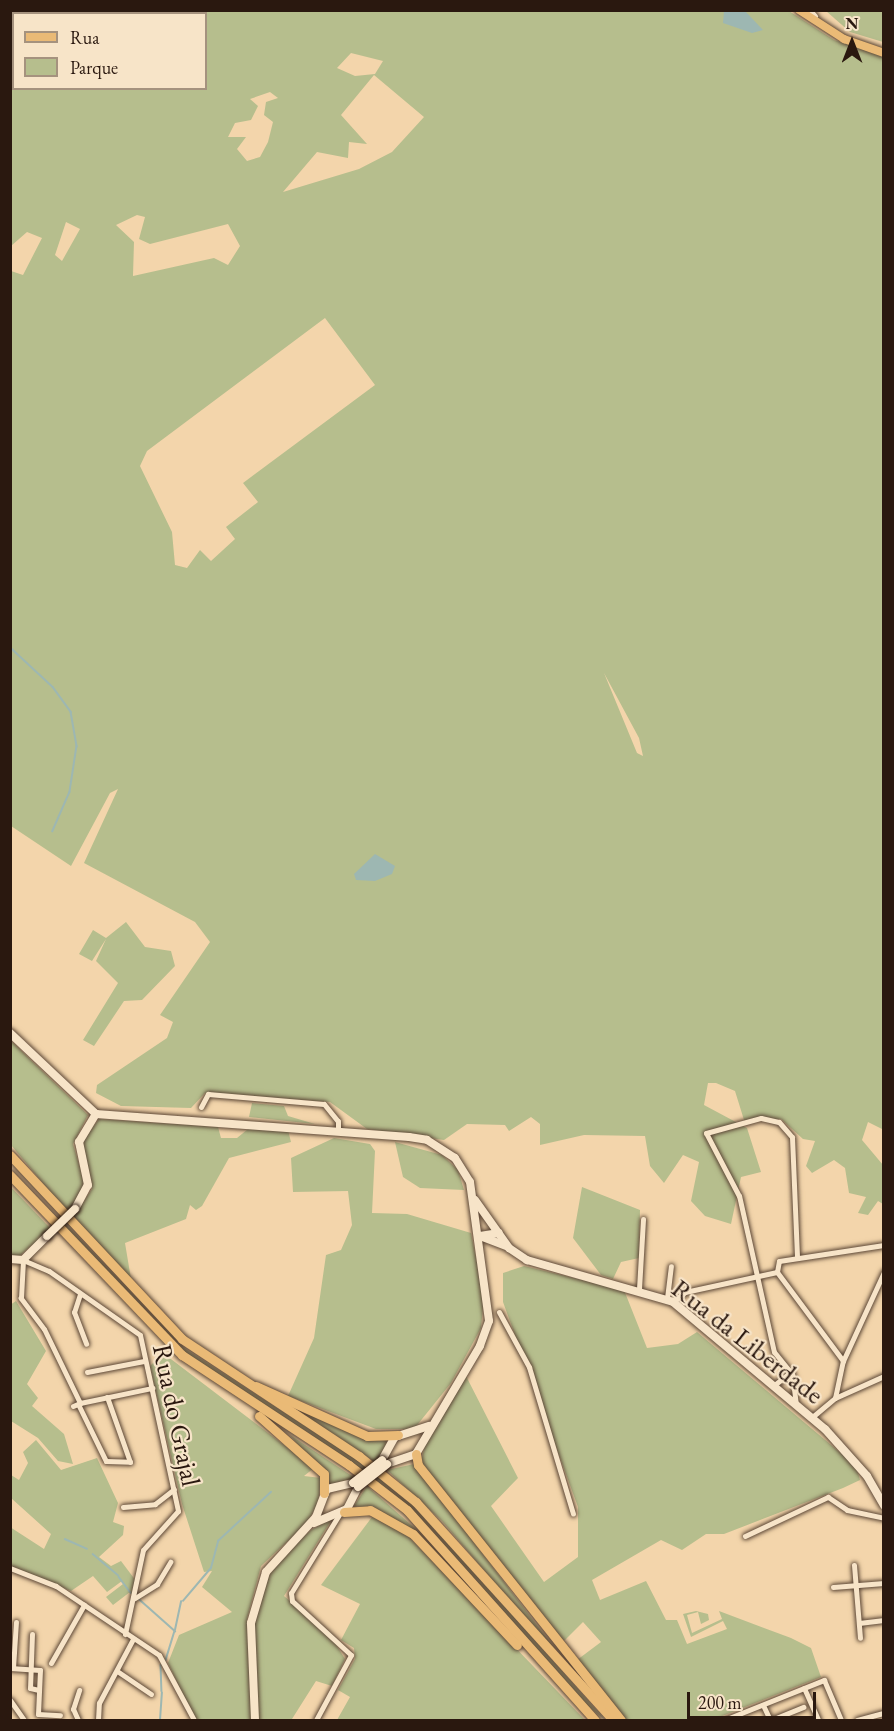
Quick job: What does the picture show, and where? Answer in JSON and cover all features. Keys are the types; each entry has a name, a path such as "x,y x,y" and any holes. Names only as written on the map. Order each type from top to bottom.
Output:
{"highway":[{"path":"10,1155 121,1280 197,1351 402,1489 613,1720"},
{"path":"10,1176 142,1318 322,1472 324,1495"},
{"path":"197,1351 270,1393 367,1436 398,1435"},
{"path":"215,1380 349,1465 407,1510 564,1688"},
{"path":"417,1452 418,1465 621,1720"},
{"path":"339,1513 370,1510 413,1534 595,1720"}],"main road":[{"path":"799,10 855,44 884,53"},
{"path":"811,12 855,44"},
{"path":"10,1033 96,1114 409,1137 442,1148 466,1173 473,1196 483,1254 487,1329 417,1452 401,1461 385,1462"},
{"path":"10,1259 23,1260 75,1209 88,1185 79,1142 96,1114"},
{"name":"Rua da Liberdade","path":"473,1196 509,1248 531,1262 639,1289 670,1300 811,1418 867,1476 884,1505"},
{"path":"480,1236 499,1233"},
{"path":"480,1236 509,1248"},
{"path":"483,1254 498,1243"},
{"path":"255,1720 252,1612 271,1563 306,1529 324,1495 340,1486 355,1485 385,1462 398,1435 410,1435 435,1419"},
{"path":"410,1435 417,1452"},
{"path":"390,1448 401,1461"},
{"path":"306,1529 339,1513 350,1500 355,1485"},
{"path":"340,1486 350,1500"},
{"path":"324,1495 327,1510 339,1513"}],"street":[{"path":"201,1107 208,1094 324,1104 338,1121 338,1131"},
{"path":"796,1405 791,1372 774,1352 754,1278 739,1196 706,1133 761,1118 779,1122 792,1137 797,1257"},
{"path":"639,1289 643,1219"},
{"path":"843,1361 777,1272 779,1261 884,1245"},
{"path":"86,1344 74,1312 80,1294 23,1260 21,1298 44,1329 108,1464 131,1460 107,1397"},
{"path":"671,1266 670,1300 685,1292 777,1272"},
{"path":"835,1398 843,1361 884,1272"},
{"name":"Rua do Grajal","path":"80,1294 138,1332 178,1511 153,1535 140,1557 135,1598 125,1634"},
{"path":"499,1312 529,1367 573,1514"},
{"path":"87,1372 144,1361"},
{"path":"773,1386 791,1372"},
{"path":"811,1418 835,1398 884,1376"},
{"path":"78,1403 152,1388"},
{"path":"123,1507 155,1504 174,1489"},
{"path":"745,1536 828,1497 847,1510 884,1518"},
{"path":"316,1720 351,1655 292,1601 291,1593 339,1513"},
{"path":"135,1598 157,1584 170,1562"},
{"path":"855,1565 860,1638"},
{"path":"10,1568 56,1586 159,1655 194,1720"},
{"path":"833,1587 884,1583"},
{"path":"51,1663 84,1605"},
{"path":"859,1623 884,1620"},
{"path":"16,1622 12,1668 41,1671 38,1714 60,1715"},
{"path":"32,1634 30,1688 39,1690"},
{"path":"98,1720 99,1703 117,1671 126,1646 133,1639"},
{"path":"117,1671 151,1694"},
{"path":"724,1720 824,1680 841,1720"},
{"path":"804,1688 819,1720"},
{"path":"78,1720 73,1710 79,1690"},
{"path":"10,1700 24,1720"},
{"path":"763,1705 770,1720 803,1707"},
{"path":"857,1720 884,1713"}],"green space":[{"path":"11,11 789,11 834,40 883,55 884,1130 868,1122 862,1140 883,1165 883,1204 878,1201 868,1215 858,1213 866,1197 849,1193 845,1168 834,1160 812,1173 806,1166 815,1141 803,1139 781,1119 744,1120 735,1091 716,1083 708,1083 704,1105 747,1128 761,1172 741,1177 731,1224 705,1216 691,1201 699,1162 683,1155 664,1183 650,1166 645,1136 584,1135 540,1145 540,1124 531,1117 509,1131 505,1125 467,1124 444,1140 367,1129 330,1102 205,1093 191,1108 121,1106 96,1093 97,1085 167,1038 173,1022 160,1015 210,942 195,922 84,863 118,789 110,793 71,866 11,826 11,271 23,275 42,238 27,232 11,246","holes":["351,53 383,61 375,74 355,76 337,68","374,75 424,117 392,152 359,169 283,192 317,152 348,158 349,142 367,144 341,115","270,92 278,98 266,102 264,115 273,122 268,142 260,157 247,161 237,149 246,137 228,137 235,123 251,120 258,106 250,99","137,215 145,217 139,239 150,244 228,224 240,246 228,265 214,258 133,276 134,242 116,225","66,222 80,229 62,261 55,255","325,318 375,385 243,483 258,502 226,527 235,539 211,561 200,550 187,568 175,565 172,532 140,466 147,451","604,673 639,738 643,756 637,753"]},
{"path":"826,11 883,11 883,42 850,32"},
{"path":"126,922 145,947 171,951 175,966 142,1000 124,1001 94,1046 83,1040 118,983 96,961 106,939 92,961 79,954 93,930 106,938"},
{"path":"10,1040 88,1115 73,1144 86,1188 67,1212 11,1145"},
{"path":"252,1103 284,1106 288,1116 315,1124 249,1117"},
{"path":"99,1119 218,1127 221,1138 237,1138 248,1129 288,1130 291,1142 229,1158 202,1206 196,1210 190,1205 186,1219 125,1243 131,1279 73,1217 92,1189 82,1142"},
{"path":"334,1138 370,1144 375,1151 372,1213 407,1214 471,1233 484,1298 481,1328 451,1383 414,1429 376,1429 288,1396 314,1338 326,1255 341,1250 352,1225 348,1191 293,1192 291,1158"},
{"path":"395,1142 442,1155 458,1170 464,1190 420,1188 403,1177"},
{"path":"10,1186 51,1229 17,1258 11,1257"},
{"path":"582,1187 640,1210 639,1258 621,1262 613,1279 601,1275 573,1238"},
{"path":"66,1224 184,1348 368,1467 364,1471 181,1350 62,1228"},
{"path":"524,1266 624,1290 647,1348 678,1344 697,1332 856,1466 860,1480 843,1488 724,1534 706,1534 682,1550 661,1540 592,1580 600,1600 646,1581 666,1620 677,1620 687,1644 727,1629 723,1621 691,1637 683,1614 696,1611 708,1614 709,1620 701,1624 698,1612 687,1615 692,1633 722,1619 719,1611 791,1638 811,1648 821,1677 712,1720 625,1720 573,1663 601,1642 583,1622 563,1642 421,1462 425,1445 466,1376 518,1478 491,1506 544,1582 578,1557 578,1507 503,1302 503,1273"},
{"path":"16,1301 46,1351 27,1384 38,1398 32,1406 64,1434 73,1464 58,1461 38,1438 11,1421 10,1305"},
{"path":"163,1353 314,1468 304,1476 321,1478 318,1504 306,1524 261,1566 247,1619 252,1720 195,1720 168,1663 179,1635 232,1612 202,1587 212,1571 204,1572 182,1504 150,1366"},
{"path":"287,1405 386,1441 384,1454 375,1462"},
{"path":"290,1435 355,1478 330,1484"},
{"path":"36,1440 61,1470 97,1458 118,1503 113,1522 124,1526 123,1535 99,1557 111,1566 121,1561 136,1581 133,1595 130,1592 113,1605 106,1597 123,1584 128,1589 122,1581 107,1592 93,1576 71,1591 11,1566 10,1527 44,1549 51,1534 11,1498 11,1475 19,1480 28,1463 23,1452"},
{"path":"414,1464 559,1654 558,1657 442,1521 387,1470"},
{"path":"378,1477 424,1515 605,1720 572,1693 428,1526 374,1480"},
{"path":"367,1486 418,1531 469,1588 420,1538 371,1508 354,1506"},
{"path":"372,1517 405,1533 585,1720 337,1720 350,1697 338,1690 355,1659 354,1648 341,1640 360,1604 321,1585"},
{"path":"332,1519 284,1596 330,1635 345,1659 332,1686 316,1681 292,1719 258,1720 254,1625 266,1581 276,1563 311,1530"}],"water":[{"path":"724,11 745,11 763,30 752,33 723,23"},
{"path":"375,854 395,866 392,874 375,881 356,880 354,874"}],"waterway":[{"path":"884,23 884,30"},
{"path":"10,647 53,687 71,712 77,746 70,792 53,831"},
{"path":"183,1601 211,1568 218,1541 271,1492"},
{"path":"65,1539 87,1549"},
{"path":"93,1554 118,1575"},
{"path":"119,1577 131,1593"},
{"path":"138,1598 175,1631 166,1660"},
{"path":"175,1630 181,1602"},
{"path":"161,1665 162,1691"},
{"path":"160,1720 162,1693"}]}
